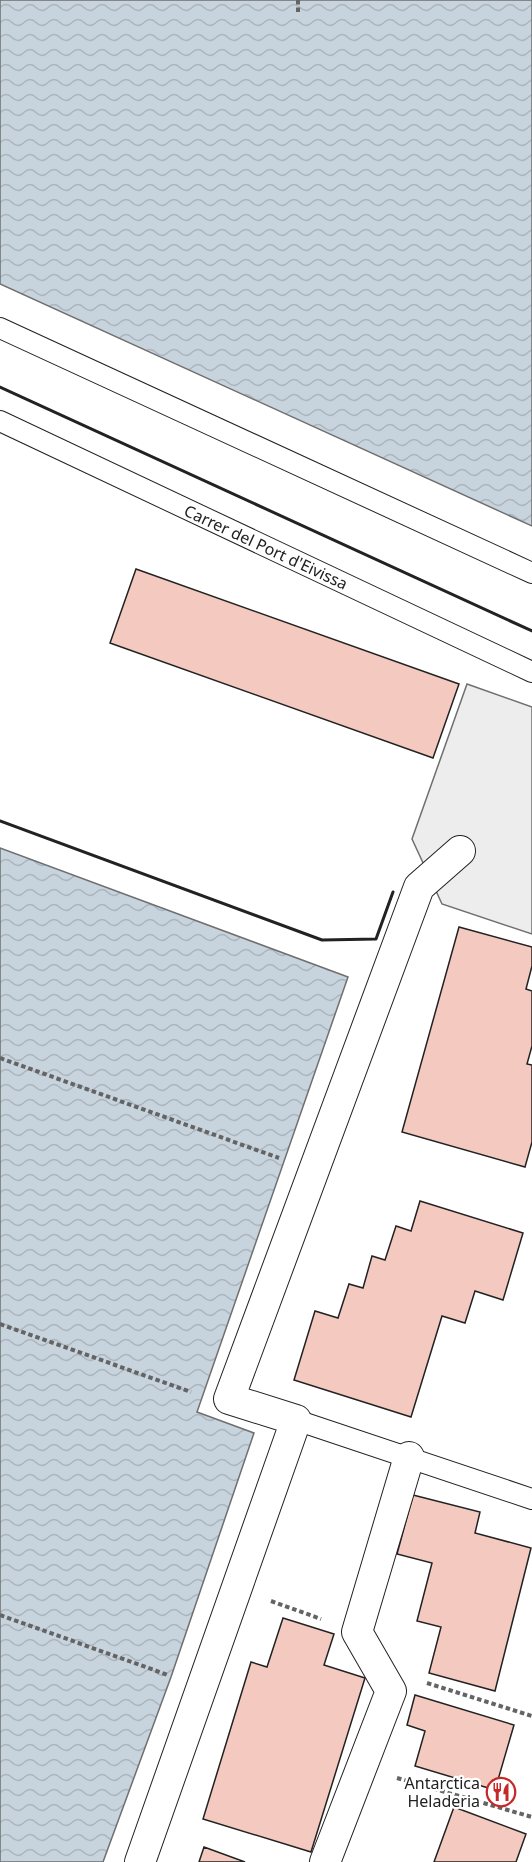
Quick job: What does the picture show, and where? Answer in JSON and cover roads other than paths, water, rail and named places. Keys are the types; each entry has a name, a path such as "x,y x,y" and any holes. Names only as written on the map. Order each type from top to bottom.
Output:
{"street":[{"path":"140,1862 296,1420 229,1400 419,886 460,851"},
{"path":"326,1862 391,1691 357,1632 409,1457"}],"lane":[{"path":"0,328 532,573"},
{"name":"Carrer del Port d'Eivissa","path":"0,421 532,672"},
{"path":"296,1420 532,1499"}],"water":[{"path":"0,0 532,0 532,526 0,284"},
{"path":"0,848 348,977 197,1412 254,1433 171,1677 103,1862 0,1862"}],"place":[{"name":"Antarctica Heladeria","path":"501,1792"}]}
